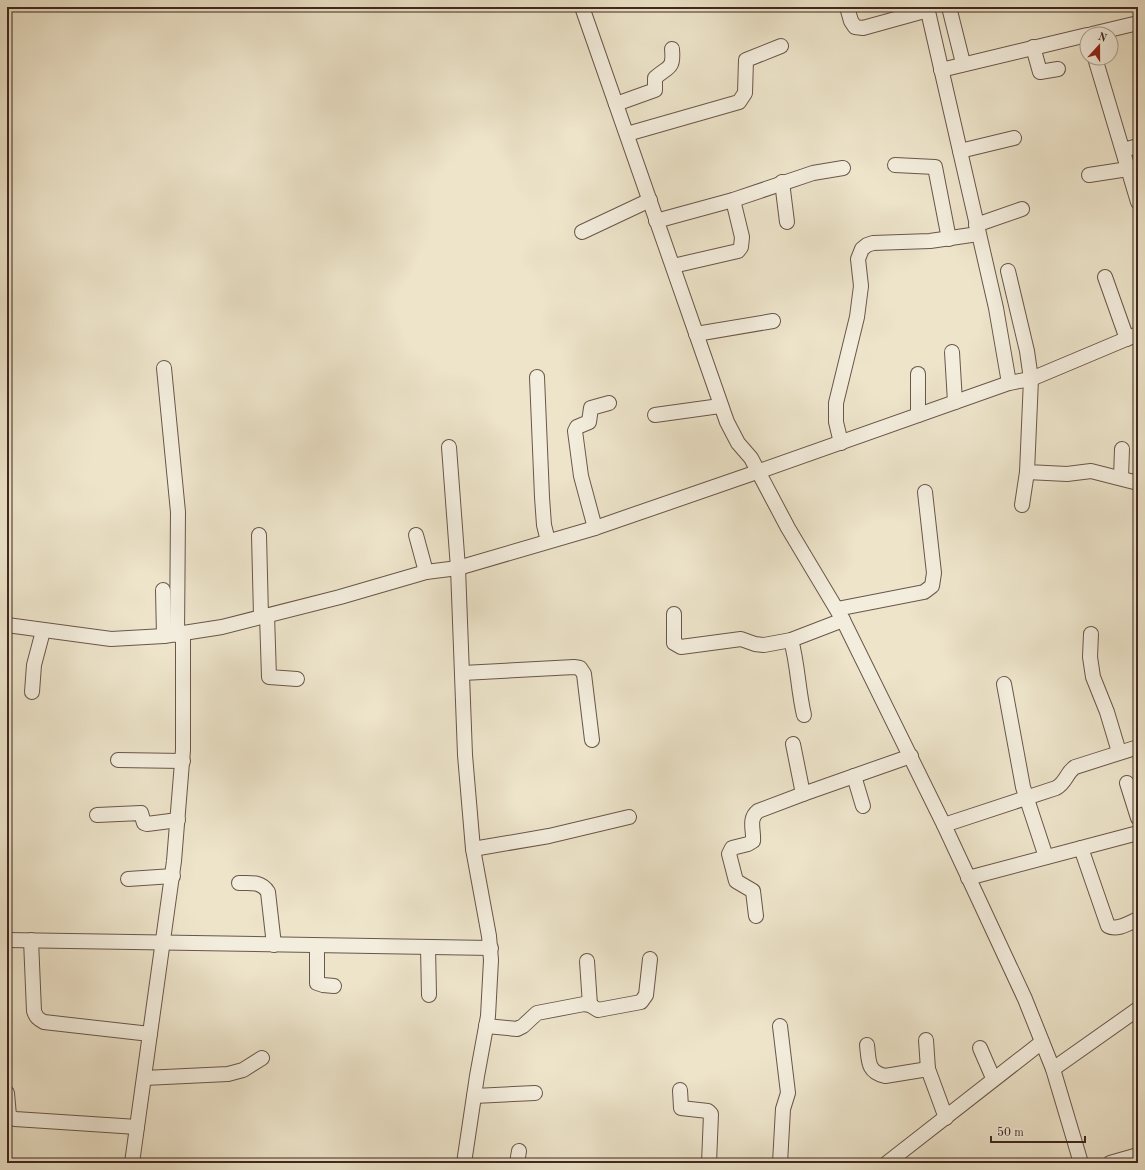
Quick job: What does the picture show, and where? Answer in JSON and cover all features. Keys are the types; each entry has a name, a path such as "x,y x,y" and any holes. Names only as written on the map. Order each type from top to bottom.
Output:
{"street":[{"path":"582,7 673,266 720,406 738,443 751,458 757,472 840,614 944,825 1025,999 1053,1069 1081,1163"},
{"path":"847,7 851,21 855,26 863,28 928,9 952,66"},
{"path":"949,7 952,66 996,308 1020,381 1027,472 1022,505"},
{"path":"1119,28 1138,23"},
{"path":"952,66 1079,37"},
{"path":"627,134 739,102 745,93 746,60 781,46"},
{"path":"1033,48 1040,72 1058,69"},
{"path":"616,104 655,90 655,78 672,64 672,49"},
{"path":"1097,66 1138,202"},
{"path":"968,148 1014,138"},
{"path":"1123,150 1138,146"},
{"path":"895,165 935,167 949,239"},
{"path":"656,221 733,200 782,182 813,173 843,168"},
{"path":"1089,175 1128,169"},
{"path":"782,182 787,222"},
{"path":"582,232 650,200"},
{"path":"673,266 738,251 741,248 742,237 733,200"},
{"path":"841,443 836,422 836,403 858,317 861,286 860,254 867,245 873,243 911,243 949,239 1022,209"},
{"path":"1008,271 1027,351 1020,381"},
{"path":"7,626 111,639 175,635 264,616 426,572 458,568 594,528 955,402 1020,381 1133,336 1105,277"},
{"path":"696,334 773,321"},
{"path":"952,352 955,402"},
{"path":"132,1163 173,876 183,761 175,635 178,512 164,368"},
{"path":"918,374 918,415"},
{"path":"537,377 543,509 548,541"},
{"path":"594,528 581,476 575,431 577,427 590,422 591,408 609,403"},
{"path":"655,415 720,406"},
{"path":"448,448 458,568 465,755 473,849 491,948 492,973 486,1026 464,1163"},
{"path":"1120,478 1122,449"},
{"path":"1027,472 1067,474 1091,471 1138,483"},
{"path":"674,614 674,643 678,647 741,639 760,645 791,640 840,614 924,592 932,586 934,573 925,492"},
{"path":"416,535 426,572"},
{"path":"259,536 269,677 297,679"},
{"path":"163,590 175,635"},
{"path":"32,692 34,665 43,631"},
{"path":"1091,634 1093,677 1107,712 1119,752"},
{"path":"791,640 796,657 804,715"},
{"path":"463,673 574,667 580,668 584,674 592,740"},
{"path":"1004,684 1021,780 1046,857"},
{"path":"792,744 803,794"},
{"path":"944,825 1061,786 1068,773 1074,767 1138,747"},
{"path":"756,916 753,892 736,881 729,854 730,850 751,843 753,838 752,817 755,814 803,794 911,756"},
{"path":"118,760 183,761"},
{"path":"854,776 863,806"},
{"path":"1127,783 1138,818"},
{"path":"97,816 141,813 144,823 147,824 178,820"},
{"path":"473,849 549,836 629,817"},
{"path":"968,878 1138,833"},
{"path":"1081,848 1108,926 1112,928 1122,926 1138,919"},
{"path":"128,879 173,876"},
{"path":"239,883 259,884 264,886 268,892 274,945"},
{"path":"7,940 491,948"},
{"path":"31,940 34,1011 35,1016 40,1020 44,1022 150,1034"},
{"path":"317,946 318,983 334,986"},
{"path":"428,947 429,995"},
{"path":"486,1026 517,1029 523,1026 537,1013 584,1004 590,1005 598,1010 644,1000 646,995 650,959"},
{"path":"587,961 590,1005"},
{"path":"1053,1069 1138,1009"},
{"path":"780,1026 788,1093 783,1109 780,1163"},
{"path":"926,1040 928,1069 946,1118"},
{"path":"887,1163 946,1118 993,1078 1042,1042"},
{"path":"867,1045 872,1069 879,1074 886,1076 928,1069"},
{"path":"980,1048 993,1078"},
{"path":"144,1078 228,1074 244,1070 262,1058"},
{"path":"680,1090 680,1108 708,1111 711,1114 709,1163"},
{"path":"7,1093 10,1116 15,1120 137,1127"},
{"path":"474,1096 535,1093"},
{"path":"1110,1163 1138,1155"}]}
